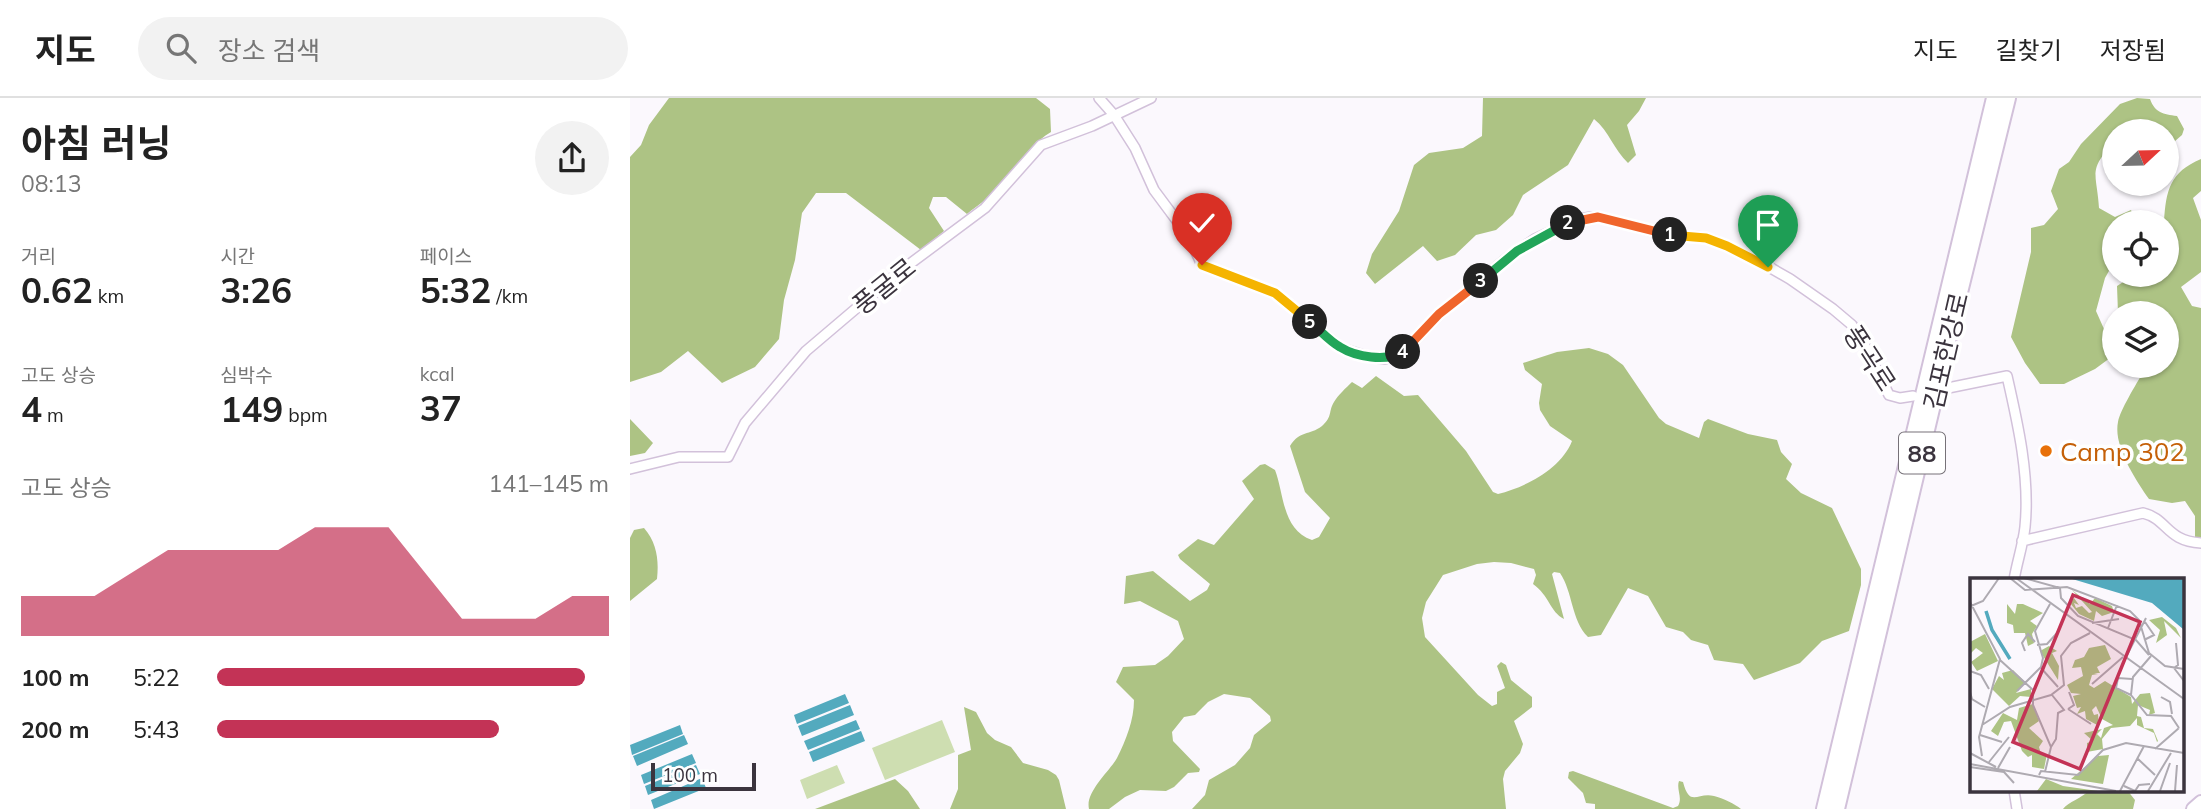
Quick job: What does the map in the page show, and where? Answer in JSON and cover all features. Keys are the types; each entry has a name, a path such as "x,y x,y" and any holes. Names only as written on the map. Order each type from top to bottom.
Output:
{"highway":[{"name":"김포한강로","path":"1824,809 1994,98"},
{"name":"김포한강로","path":"1838,809 2008,98"}],"main road":[{"path":"2193,809 2201,803"}],"street":[{"name":"풍곡로","path":"1099,98 1114,115 1141,158 1159,199 1193,244 1202,265 1275,293 1292,304 1335,345 1348,351 1376,358 1399,355 1439,314 1517,251 1568,222 1598,217 1662,234 1706,238 1757,260 1825,304 1852,326 1889,395 1900,398 1913,396"},
{"name":"풍굴로","path":"630,468 679,457 728,457 745,424 794,363 899,272 985,208 1041,145 1151,98"},
{"path":"1948,388 2007,376 2021,448 2025,511 2014,578"},
{"path":"2022,541 2143,513 2154,517 2180,540 2201,543"}],"green space":[{"path":"669,98 1036,98 1050,109 1051,132 1030,150 998,189 967,214 946,197 933,197 929,208 944,231 921,250 846,193 816,193 802,213 779,339 755,367 722,383 688,351 661,372 630,382 630,157 641,145 649,125"},
{"path":"1483,98 1646,98 1627,125 1636,155 1628,163 1594,119 1568,165 1523,195 1513,215 1496,230 1476,235 1455,255 1437,261 1423,246 1375,284 1366,273 1372,254 1399,211 1414,165 1429,153 1463,148 1482,136"},
{"path":"2137,98 2150,99 2160,112 2177,116 2179,119 2105,119 2120,104"},
{"path":"2179,120 2184,129 2179,138"},
{"path":"2102,122 2102,157 2097,166 2096,180 2099,208 2103,210 2103,287 2096,311 2102,324 2102,364 2064,384 2040,384 2011,337 2031,252 2031,228 2044,225 2058,209 2051,191 2059,169 2069,162 2081,144"},
{"path":"2201,159 2201,191 2193,198 2201,220 2201,272 2181,287 2192,306 2201,308 2201,537 2195,537 2195,516 2185,501 2172,503 2149,499 2122,452 2117,431 2119,417 2140,378 2179,378 2179,301 2118,301 2117,287 2179,287 2179,210 2165,210 2166,200 2167,196 2179,196 2179,173"},
{"path":"1589,348 1608,354 1623,365 1659,418 1666,424 1699,438 1704,422 1708,419 1748,434 1777,440 1781,452 1792,464 1786,479 1801,493 1832,508 1861,569 1861,585 1849,631 1822,641 1800,663 1754,680 1743,664 1714,660 1708,645 1691,640 1683,632 1666,627 1648,596 1628,588 1601,635 1588,637 1578,622 1560,573 1552,574 1564,619 1533,584 1536,575 1534,569 1511,563 1477,564 1443,575 1426,602 1422,618 1425,637 1478,695 1492,706 1497,704 1497,692 1505,688 1497,666 1501,662 1506,665 1511,680 1532,697 1532,707 1514,721 1523,744 1520,753 1505,771 1503,779 1506,809 1192,809 1205,795 1209,780 1235,765 1250,748 1254,735 1271,721 1270,716 1250,698 1224,694 1208,702 1195,715 1184,717 1172,732 1173,741 1200,769 1199,772 1188,773 1166,791 1140,790 1109,809 1089,809 1091,796 1098,782 1117,758 1131,722 1134,700 1116,682 1123,667 1155,665 1184,639 1178,621 1140,601 1124,604 1126,576 1153,571 1190,601 1207,590 1210,584 1178,555 1198,539 1214,545 1254,499 1242,481 1260,465 1265,464 1275,470 1289,520 1295,528 1312,540 1319,537 1330,518 1305,492 1290,446 1301,435 1325,423 1332,405 1352,382 1362,388 1376,376 1404,396 1418,395 1466,451 1493,492 1498,494 1531,482 1560,460 1572,441 1550,426 1540,410 1542,384 1525,370 1523,363 1557,352"},
{"path":"630,419 653,443 645,453 630,456"},
{"path":"644,528 656,552 657,579 630,601 630,538 634,530"},
{"path":"964,707 976,712 987,733 1011,747 1023,763 1056,775 1066,809 950,809 958,789 958,755 971,750"},
{"path":"942,720 955,752 885,780 872,748"},
{"path":"837,765 845,783 807,799 800,780"},
{"path":"1573,771 1673,808 1679,803 1679,781 1683,782 1691,797 1714,796 1741,809 1595,809 1595,804 1586,803 1583,793 1568,778 1569,772"},
{"path":"895,779 908,791 920,809 815,809"},
{"path":"2087,792 2129,792 2135,800 2133,809 2063,809"}],"water":[{"path":"845,694 849,703 797,724 794,715"},
{"path":"850,705 854,715 802,736 798,726"},
{"path":"856,720 860,729 808,750 804,741"},
{"path":"680,725 683,734 632,755 630,745"},
{"path":"861,731 865,741 813,762 809,752"},
{"path":"684,735 688,744 637,766 633,756"},
{"path":"692,754 696,763 644,784 641,775"},
{"path":"696,765 700,774 648,795 645,786"},
{"path":"702,778 706,788 654,809 651,800"}],"place":[{"name":"Camp 302","path":"2046,451"}],"route":[{"path":"1202,265 1275,293 1292,304 1335,345 1369,357 1385,359 1405,351 1439,314 1517,251 1545,233 1576,220 1598,217 1662,234 1702,237 1727,246 1768,267"}]}
